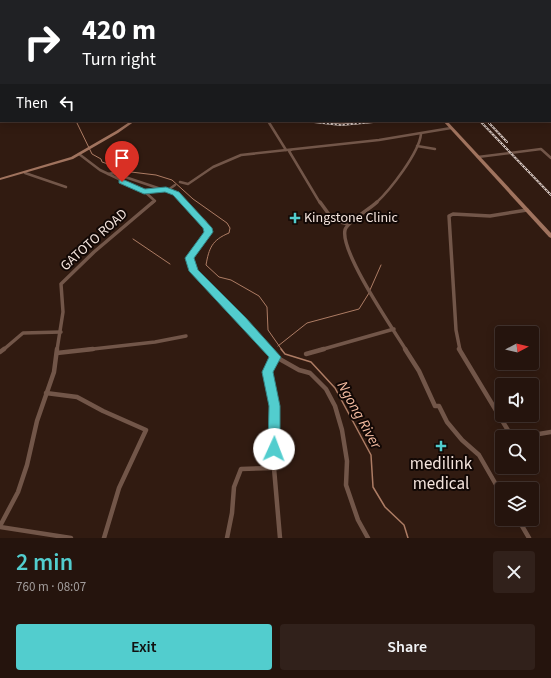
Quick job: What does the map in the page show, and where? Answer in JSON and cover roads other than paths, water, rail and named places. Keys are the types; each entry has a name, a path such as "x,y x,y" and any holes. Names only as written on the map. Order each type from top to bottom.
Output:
{"main road":[{"path":"0,179 62,162 79,154 131,122"},
{"path":"446,122 551,236"}],"street":[{"path":"10,0 22,0"},
{"path":"269,122 286,150"},
{"path":"323,122 348,124 368,122"},
{"path":"180,182 188,184 213,167 234,158 286,150 420,134 450,128"},
{"path":"420,134 417,146 387,193 358,219 348,224 345,230 345,242 369,291 419,371 435,406 439,406 447,422 462,440 479,455 495,482"},
{"path":"417,146 435,149"},
{"path":"478,157 541,149 551,158"},
{"path":"291,150 289,150 292,157 307,180 310,189 328,216 333,221 348,224"},
{"path":"79,154 100,170 132,187 144,191 167,190 175,185"},
{"path":"24,173 66,187"},
{"path":"108,174 113,173 167,190 179,197 208,228 208,232 189,258 194,271 276,357 299,370 310,373 326,389 332,400 342,430 347,461 346,485 358,520 368,538"},
{"name":"GATOTO ROAD","path":"0,526 18,492 27,464 37,421 54,372 63,312 61,284 94,252 155,201 144,191"},
{"path":"508,430 460,349 456,330 450,216 453,214 490,216 527,210"},
{"path":"306,354 394,329"},
{"path":"0,352 23,333 61,332"},
{"path":"57,353 155,342 186,336"},
{"path":"276,357 272,361 268,372 274,406 274,468 280,538"},
{"path":"46,393 77,397 103,411 146,430 119,488 104,538"},
{"path":"539,434 551,432"},
{"path":"227,538 232,513 234,487 241,469 274,468"},
{"path":"0,526 71,538"},
{"path":"522,526 529,538"}],"waterway":[{"name":"Ngong River","path":"76,122 92,154 101,159 102,162 131,172 156,175 172,180 193,199 227,223 230,228 229,233 212,245 208,254 206,265 219,277 231,280 259,296 267,307 268,330 279,345"},
{"path":"133,239 170,264"},
{"path":"370,290 381,265"},
{"path":"279,345 307,323 359,309 369,293"},
{"name":"Ngong River","path":"279,345 282,350"},
{"name":"Ngong River","path":"281,349 285,354 311,362 335,388 371,455 373,487 385,507 404,525 408,538"}],"railway":[{"path":"314,122 341,125 373,122"},
{"path":"481,122 551,195"},
{"path":"489,123 507,142"}],"place":[{"name":"Kingstone Clinic","path":"295,218"},
{"name":"medilink medical","path":"441,446"}]}
